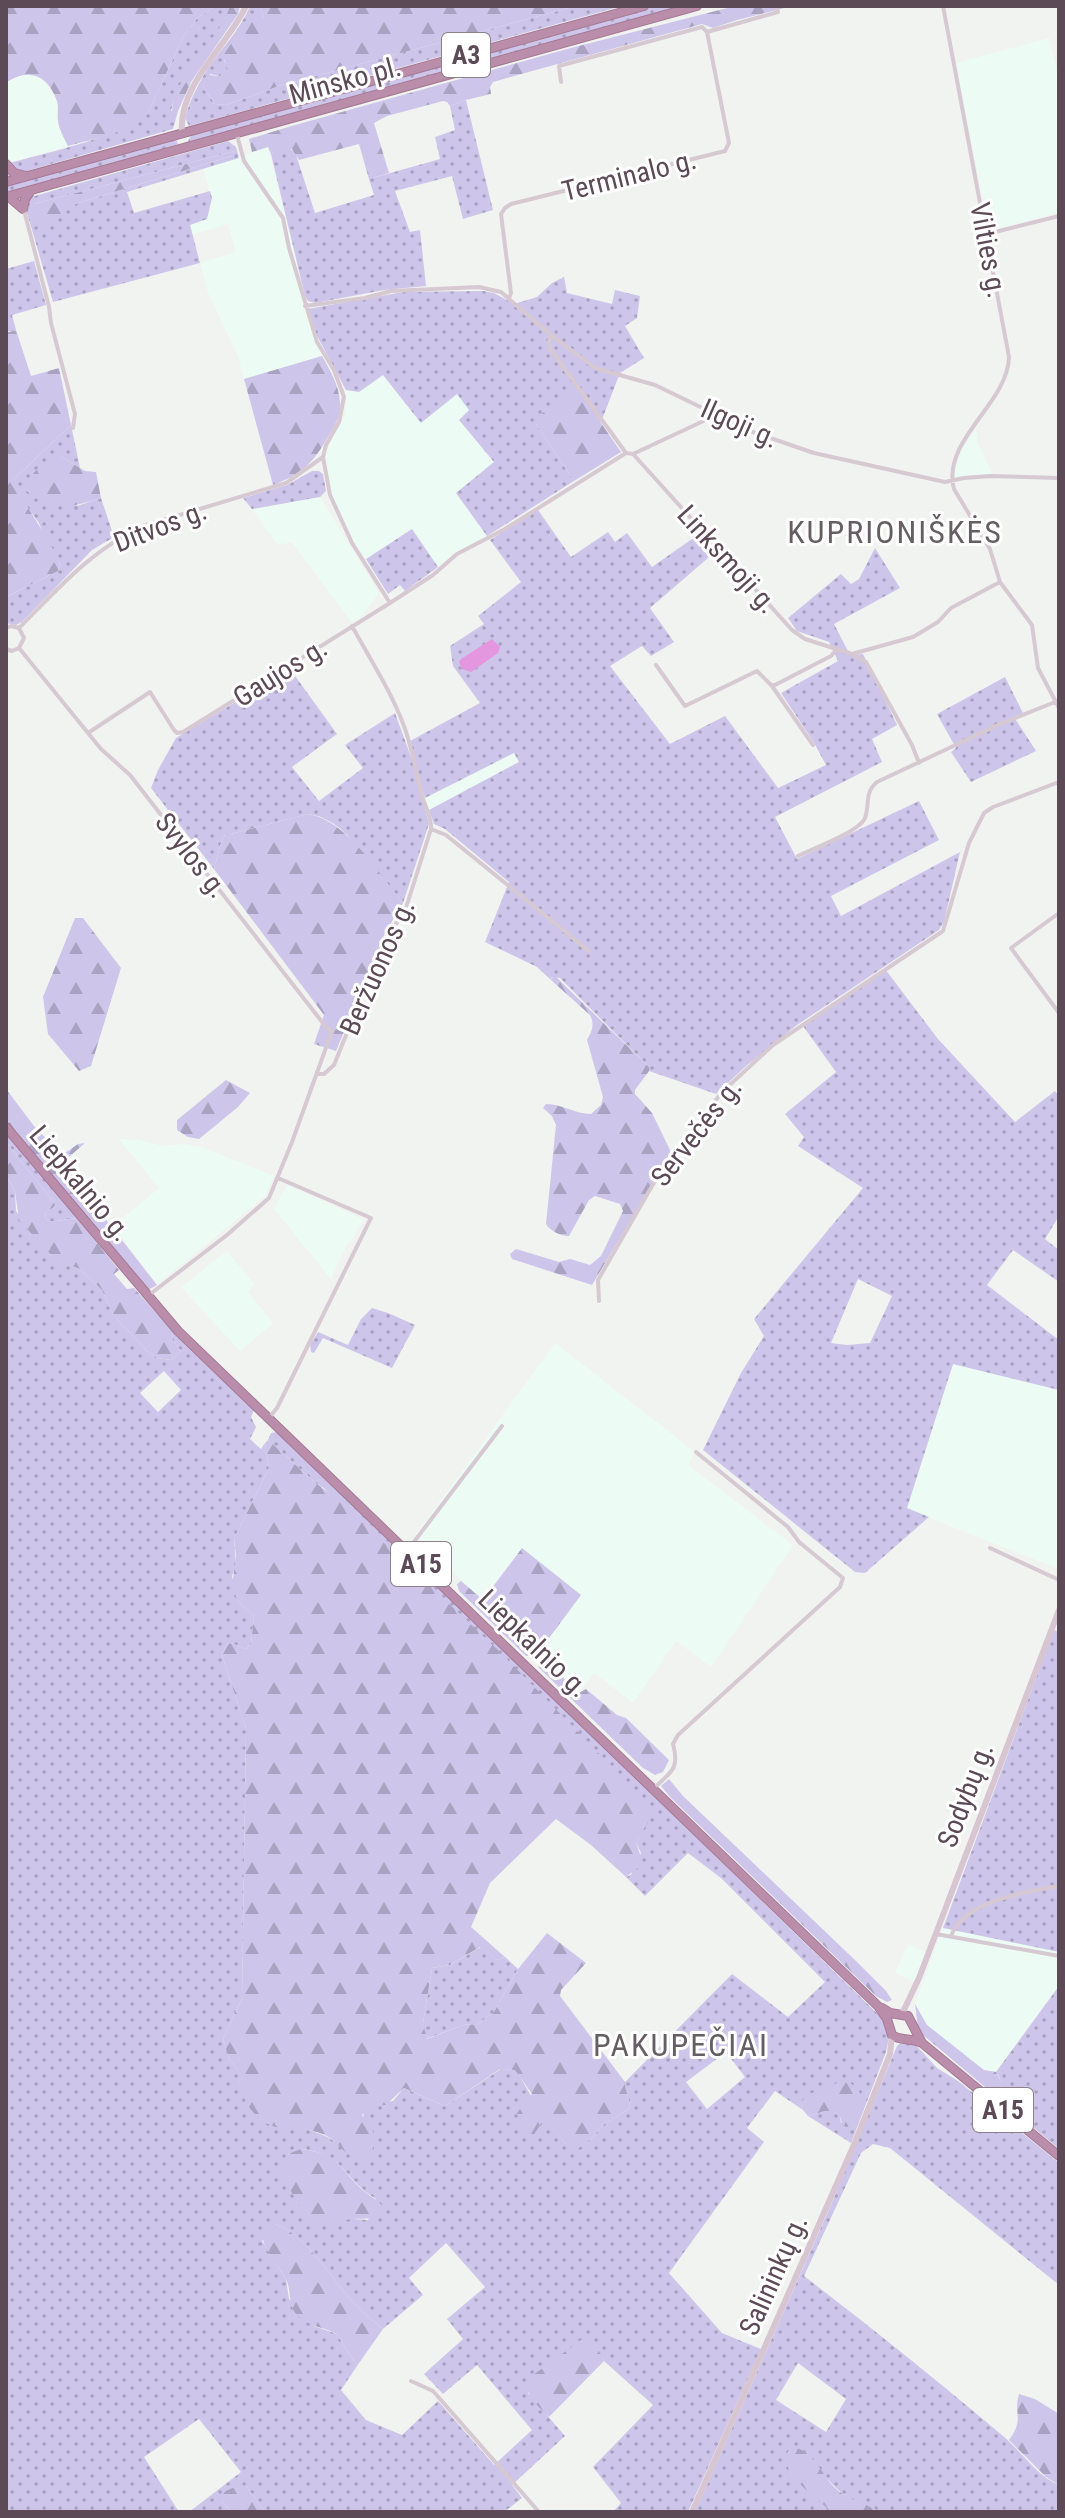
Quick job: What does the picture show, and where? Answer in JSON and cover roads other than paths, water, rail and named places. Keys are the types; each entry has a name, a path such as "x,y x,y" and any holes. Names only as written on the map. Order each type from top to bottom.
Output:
{"highway":[{"name":"Minsko pl.","path":"6,182 644,6"},
{"name":"Minsko pl.","path":"7,197 697,6"},
{"path":"173,151 181,144 182,133"},
{"path":"6,164 14,173 27,176"},
{"path":"23,209 31,190"},
{"path":"7,197 17,201 23,209"},
{"name":"Liepkalnio g.","path":"6,1127 178,1331 878,2006"},
{"path":"878,2006 911,2018 922,2043"},
{"path":"878,2006 892,2035 922,2043"},
{"path":"889,2024 899,2014"},
{"path":"904,2039 914,2029"},
{"name":"A15","path":"922,2043 1059,2156"}],"main road":[{"path":"182,133 181,118 192,92 246,6"},
{"name":"Sodybų g.","path":"911,2018 912,1996 1059,1610"},
{"name":"Sodybų g.","path":"899,2014 912,1996"},
{"name":"Salininkų g.","path":"692,2512 822,2219 890,2054 892,2035"},
{"name":"Salininkų g.","path":"890,2054 904,2039"}],"street":[{"path":"561,82 559,66 702,27 707,32 778,12 776,6"},
{"name":"Vilties g.","path":"943,6 1009,353 1009,364 999,390 959,450 952,481"},
{"name":"Terminalo g.","path":"509,298 511,293 501,214 505,208 727,149 729,143 707,32"},
{"path":"237,133 244,161 283,218 317,342 334,370 344,397 339,422 323,457 330,495 341,522 390,603"},
{"path":"23,209 75,414 73,428"},
{"path":"987,234 1059,216"},
{"name":"Ilgoji g.","path":"305,306 365,298 391,291 479,287 501,292 595,368 655,385 750,431 814,453 940,481 990,476 1059,478"},
{"path":"551,335 551,350 626,453 633,454 715,413"},
{"name":"Gaujos g.","path":"88,733 150,692 174,730 183,732 390,603 433,575 457,554 626,453"},
{"name":"Linksmoji g.","path":"633,454 792,630 805,639 852,654 866,662"},
{"name":"Ditvos g.","path":"19,628 78,568 122,536 143,526 286,483 323,457"},
{"path":"952,481 990,549 1000,582 1032,625 1038,668 1059,708"},
{"path":"852,654 913,637 938,622 951,608 1000,582"},
{"path":"352,626 404,726 431,829 446,835 589,951"},
{"path":"6,628 19,628 24,638 19,648 12,651 6,649"},
{"name":"Svylos g.","path":"19,648 101,749 130,775 332,1031 318,1074"},
{"path":"772,686 831,656 837,649"},
{"path":"873,649 868,653 866,662 919,763"},
{"path":"656,665 685,706 757,671 772,686 813,745"},
{"path":"798,856 859,826 866,815 871,787 1000,724 1055,702"},
{"name":"Servečės g.","path":"599,1301 598,1280 667,1160 681,1149 721,1093 773,1045 943,931 969,843 984,813 1059,782"},
{"name":"Beržuonos g.","path":"147,1297 263,1204 272,1192 318,1074 324,1074 334,1065 384,941 405,911 431,829"},
{"path":"1058,916 1011,948 1059,1013"},
{"path":"269,1418 277,1408 371,1218 278,1178"},
{"path":"407,1551 502,1426"},
{"path":"654,1788 675,1768 677,1756 673,1744 678,1735 840,1587 843,1578 799,1542 788,1527 696,1452"},
{"path":"990,1548 1059,1580"},
{"path":"951,1936 960,1922 989,1902 1059,1886"},
{"path":"936,1934 1059,1956"},
{"path":"411,2381 433,2391 539,2512"}],"district":[{"name":"KUPRIONIŠKĖS","path":"895,532"},
{"name":"PAKUPEČIAI","path":"681,2045"}]}
